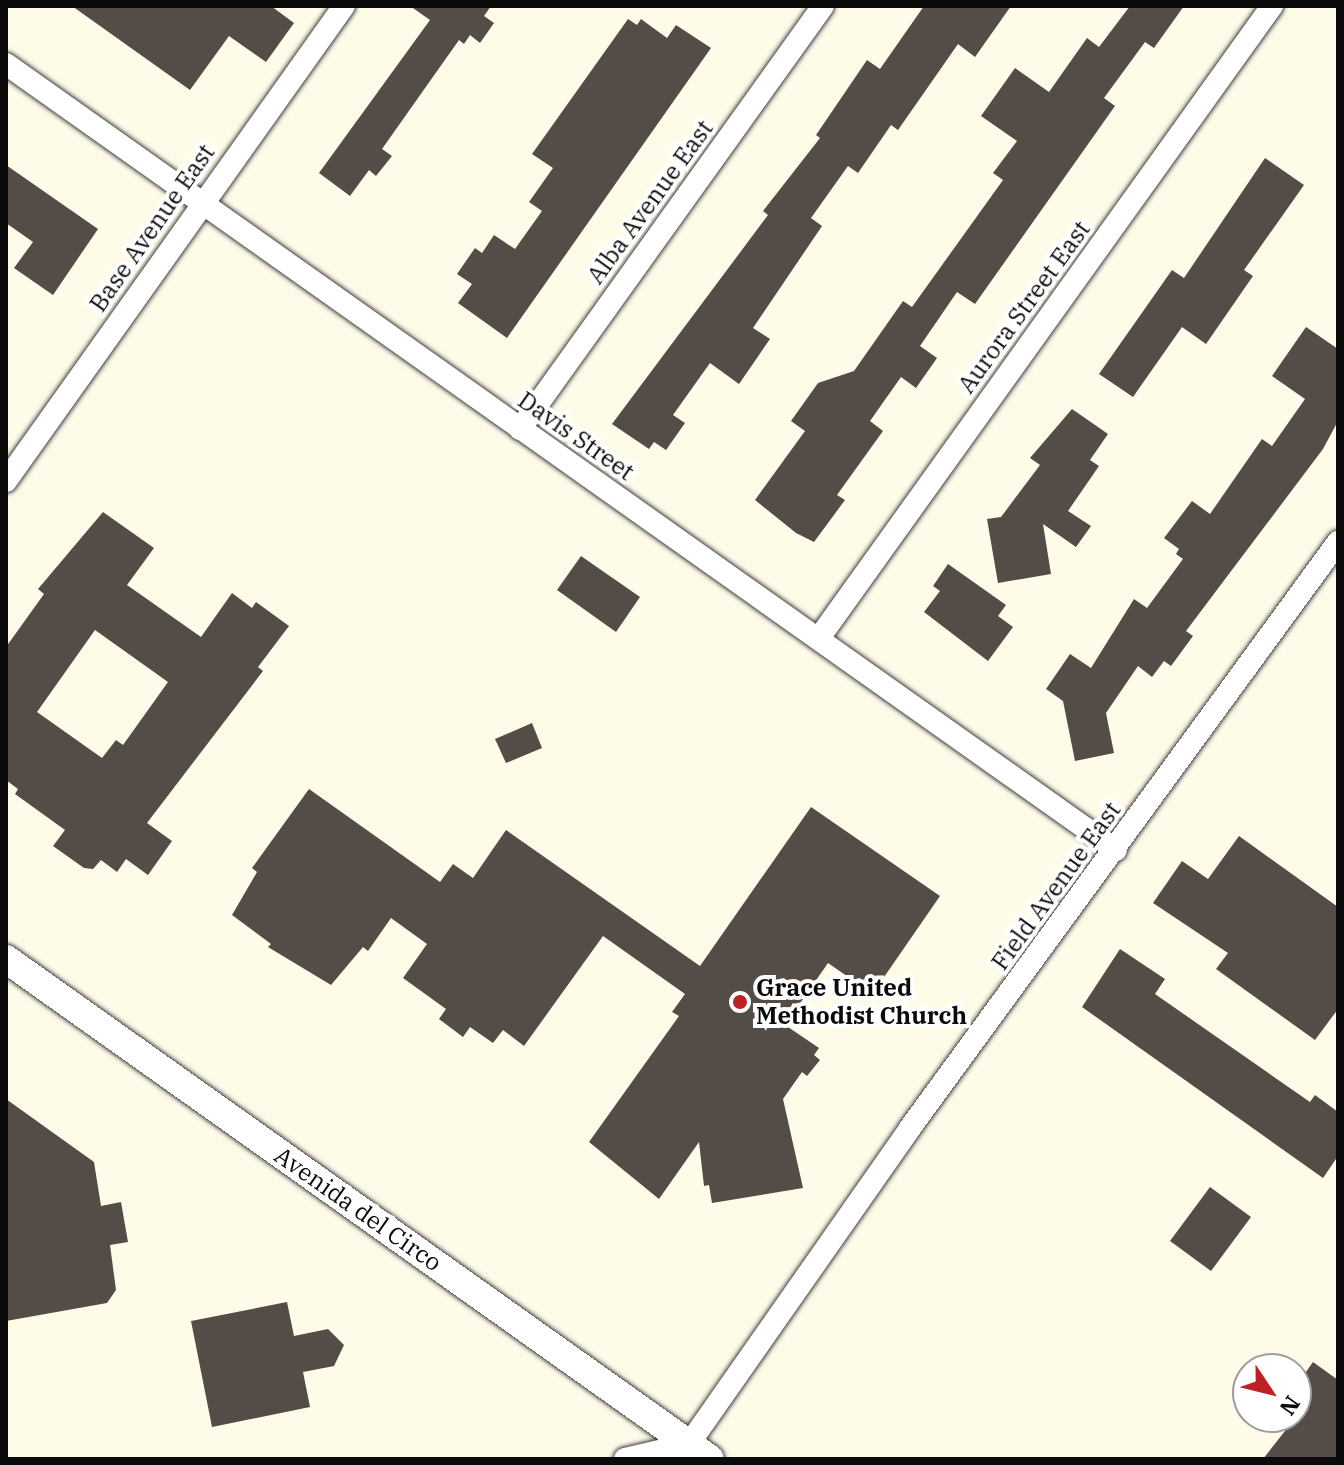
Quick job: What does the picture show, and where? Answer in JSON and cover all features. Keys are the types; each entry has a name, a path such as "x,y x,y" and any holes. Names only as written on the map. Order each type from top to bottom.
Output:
{"street":[{"name":"Base Avenue East","path":"6,481 344,6"},
{"name":"Alba Avenue East","path":"520,429 823,6"},
{"name":"Aurora Street East","path":"819,638 1272,6"},
{"name":"Davis Street","path":"6,64 1116,850"},
{"name":"Field Avenue East","path":"700,1452 910,1128 1338,542"},
{"name":"Avenida del Circo","path":"6,959 700,1452"},
{"path":"625,1459 700,1452"}],"building":[{"path":"72,6 271,6 294,23 266,62 229,36 190,90"},
{"path":"410,6 491,6 484,16 494,23 480,43 470,35 464,44 459,40 382,149 392,156 376,176 369,170 350,196 319,173 430,20"},
{"path":"924,6 1011,6 975,57 958,44 898,130 891,125 858,173 848,166 811,218 822,226 753,328 770,339 739,384 710,363 673,415 685,423 666,450 654,442 649,449 612,424 768,215 763,211 820,138 816,135 867,60 880,69"},
{"path":"1130,6 1184,6 1154,48 1145,42 1104,98 1115,106 975,304 957,292 920,346 937,358 916,388 901,377 870,421 883,431 837,495 845,500 814,542 796,533 755,500 805,431 791,421 818,383 854,371 903,301 912,307 1003,180 993,173 1017,141 981,116 1015,68 1049,92 1087,38 1099,47"},
{"path":"628,19 637,25 641,19 667,38 676,25 711,48 507,338 458,303 472,284 457,274 475,248 482,253 494,235 515,249 542,211 529,202 553,168 532,154"},
{"path":"1265,158 1304,185 1244,270 1253,276 1206,344 1182,327 1133,397 1099,374 1172,270 1184,278"},
{"path":"6,165 98,229 53,295 14,268 33,242 6,223"},
{"path":"1306,327 1338,349 1338,421 1323,449 1186,631 1193,636 1171,666 1164,661 1152,677 1138,666 1106,713 1114,753 1075,761 1063,701 1046,689 1070,654 1091,668 1134,599 1147,608 1183,559 1176,554 1179,549 1164,538 1192,501 1210,514 1262,439 1272,446 1305,399 1272,376"},
{"path":"1072,409 1108,434 1090,460 1099,466 1068,511 1091,526 1076,547 1043,524 1051,574 998,583 987,519 1001,517 1040,465 1030,458"},
{"path":"103,512 154,548 127,585 201,637 232,593 252,608 256,602 289,626 258,667 263,671 147,823 172,841 148,875 126,859 117,872 101,860 93,869 84,868 53,846 65,830 15,794 18,789 6,780 6,647 44,594 38,589","holes":["95,630 168,682 123,745 116,740 102,758 37,712"]},
{"path":"581,556 640,597 616,632 557,590"},
{"path":"948,564 1006,605 998,616 1013,627 988,661 924,612 940,591 933,586"},
{"path":"532,723 542,748 506,763 495,739"},
{"name":"Grace United Methodist Church","path":"309,789 440,882 453,864 473,878 506,830 700,966 811,807 940,896 882,980 876,976 867,990 828,963 785,1025 819,1048 814,1055 820,1060 807,1076 802,1072 783,1099 803,1188 712,1203 709,1185 704,1186 699,1142 659,1199 589,1142 679,1016 672,1012 685,994 603,936 524,1046 503,1030 493,1043 470,1027 463,1037 439,1019 446,1009 403,978 427,944 391,918 368,951 363,947 331,985 268,947 271,944 232,915 257,872 252,868"},
{"path":"1239,836 1338,907 1338,1009 1315,1040 1216,969 1228,953 1153,903 1182,861 1208,879"},
{"path":"1120,949 1165,979 1155,994 1310,1102 1315,1095 1338,1112 1338,1156 1323,1178 1082,1007"},
{"path":"6,1099 94,1162 101,1206 121,1202 128,1242 110,1245 116,1290 107,1303 6,1321"},
{"path":"1210,1187 1251,1217 1211,1271 1170,1241"},
{"path":"287,1302 294,1336 328,1329 344,1345 334,1366 303,1372 310,1407 212,1427 191,1321"},
{"path":"1312,1363 1338,1380 1338,1459 1263,1459 1283,1433 1312,1433"}],"place":[{"name":"Grace United Methodist Church","path":"740,1002"}]}
